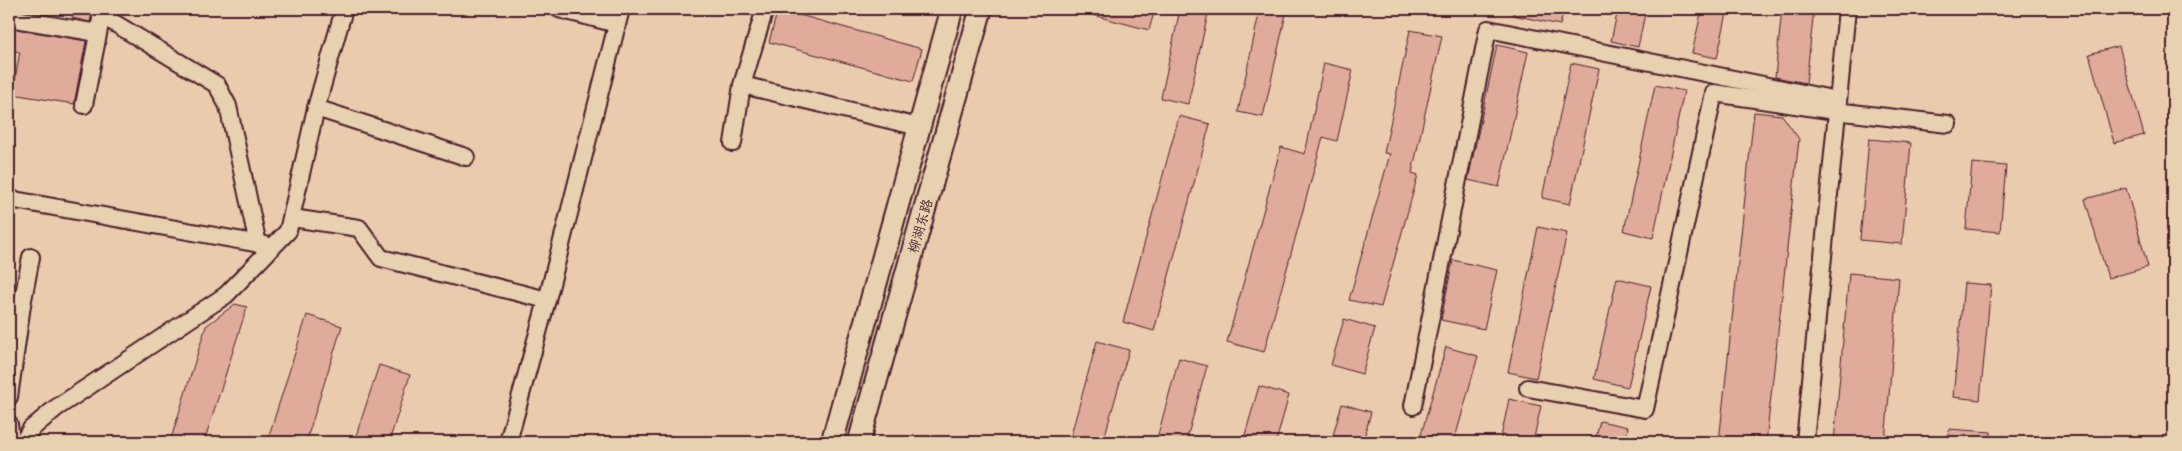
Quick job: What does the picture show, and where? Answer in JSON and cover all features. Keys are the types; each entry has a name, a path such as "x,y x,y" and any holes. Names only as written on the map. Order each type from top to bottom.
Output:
{"main road":[{"name":"柳湖东路","path":"832,442 952,9"},
{"name":"柳湖东路","path":"859,442 981,9"}],"street":[{"path":"23,442 31,430 56,408 226,295 266,245 288,232 316,108 344,9"},
{"path":"508,442 547,300 619,16 559,9"},
{"path":"733,143 742,85 765,9"},
{"path":"1805,442 1836,105 1847,9"},
{"path":"84,105 102,12 217,85 228,106 266,245"},
{"path":"9,18 98,34"},
{"path":"1413,406 1488,29 1836,105 1948,124"},
{"path":"742,85 920,127"},
{"path":"1528,388 1645,409 1714,93 1836,105"},
{"path":"316,108 466,158"},
{"path":"9,199 266,245"},
{"path":"292,218 359,228 380,258 547,300"},
{"path":"9,397 15,304 31,257"},
{"path":"9,424 11,442"}],"building":[{"path":"73,9 93,9 90,22 72,18"},
{"path":"778,9 922,49 913,81 769,42"},
{"path":"1086,9 1155,9 1149,30 1085,13"},
{"path":"1180,9 1209,9 1188,104 1161,98"},
{"path":"1260,9 1287,9 1263,117 1238,112"},
{"path":"1514,9 1564,9 1560,25 1513,15"},
{"path":"1618,9 1646,9 1638,47 1611,41"},
{"path":"1702,9 1728,9 1717,58 1692,53"},
{"path":"1782,9 1814,9 1806,83 1775,77"},
{"path":"10,28 86,41 74,104 12,94 20,52 9,50"},
{"path":"1410,30 1442,36 1412,173 1418,175 1381,307 1349,300 1390,154 1384,153"},
{"path":"1497,45 1528,52 1499,187 1468,180"},
{"path":"2119,46 2144,135 2114,143 2089,54"},
{"path":"1324,63 1353,70 1337,141 1323,137 1264,352 1227,342 1281,147 1305,154"},
{"path":"1571,63 1599,69 1570,204 1542,198"},
{"path":"1655,85 1684,91 1653,238 1624,231"},
{"path":"1754,112 1782,115 1799,139 1766,442 1719,442"},
{"path":"1179,116 1210,124 1154,331 1123,322"},
{"path":"1869,139 1911,143 1902,244 1860,240"},
{"path":"1972,163 2006,166 2000,232 1966,229"},
{"path":"2126,188 2148,267 2108,278 2085,199"},
{"path":"1538,227 1567,233 1536,378 1508,372"},
{"path":"1453,260 1497,270 1484,329 1441,320"},
{"path":"1849,273 1899,278 1885,442 1834,442"},
{"path":"1617,278 1651,286 1628,387 1594,379"},
{"path":"1964,283 1991,285 1980,400 1953,397"},
{"path":"235,304 247,307 204,442 170,442 206,326"},
{"path":"307,315 342,326 306,442 267,442"},
{"path":"1344,319 1375,328 1362,374 1331,365"},
{"path":"1097,341 1129,350 1103,442 1069,442"},
{"path":"1446,347 1478,356 1454,442 1419,442"},
{"path":"1179,358 1207,366 1186,442 1156,442"},
{"path":"379,365 410,375 389,442 354,442"},
{"path":"1259,386 1289,395 1276,442 1243,442"},
{"path":"1509,399 1541,406 1533,442 1500,442"},
{"path":"1342,404 1371,412 1363,442 1331,442"},
{"path":"1600,421 1628,427 1625,442 1595,442"},
{"path":"1949,429 1991,432 1991,442 1948,442"}]}
